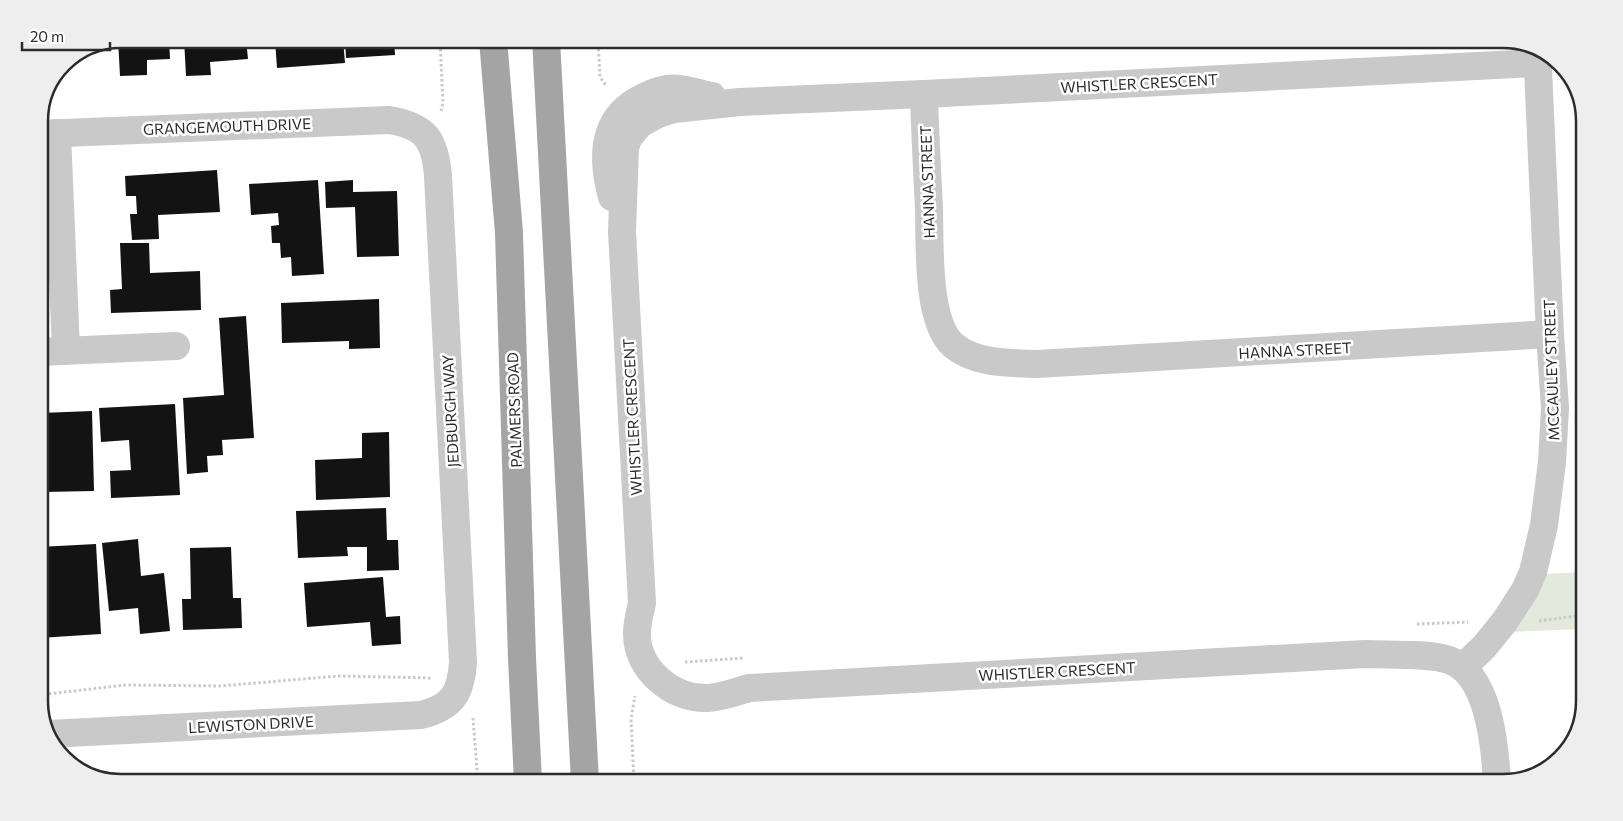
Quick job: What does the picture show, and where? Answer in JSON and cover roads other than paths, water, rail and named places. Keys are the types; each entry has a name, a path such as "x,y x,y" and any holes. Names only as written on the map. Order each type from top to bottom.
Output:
{"main road":[{"name":"PALMERS ROAD","path":"494,48 509,233 522,658 528,774"},
{"path":"546,48 585,774"}],"street":[{"name":"WHISTLER CRESCENT","path":"1496,774 1494,741 1500,711 1499,695 1493,677 1484,662 1469,661 1453,643 1436,640 1402,643 1365,654 749,688 718,680 701,681 680,676 666,667 659,653 652,626 642,603 622,232 608,183 605,158 608,138 614,122 622,110 635,101 666,89 684,90 740,102 924,94 1535,55"},
{"name":"MCCAULEY STREET","path":"1469,661 1484,647 1505,621 1533,572 1539,553 1552,462 1555,430 1538,57"},
{"name":"HANNA STREET","path":"924,94 930,270 922,300 921,318 924,332 936,354 950,366 969,375 986,377 1038,364 1550,334"},
{"name":"GRANGEMOUTH DRIVE","path":"48,134 389,120 403,122 420,130"},
{"name":"JEDBURGH WAY","path":"420,130 434,149 438,176 463,662 455,693"},
{"path":"48,134 66,350"},
{"path":"48,351 176,346"},
{"name":"LEWISTON DRIVE","path":"55,734 404,716 430,713 439,709 455,693"}]}
